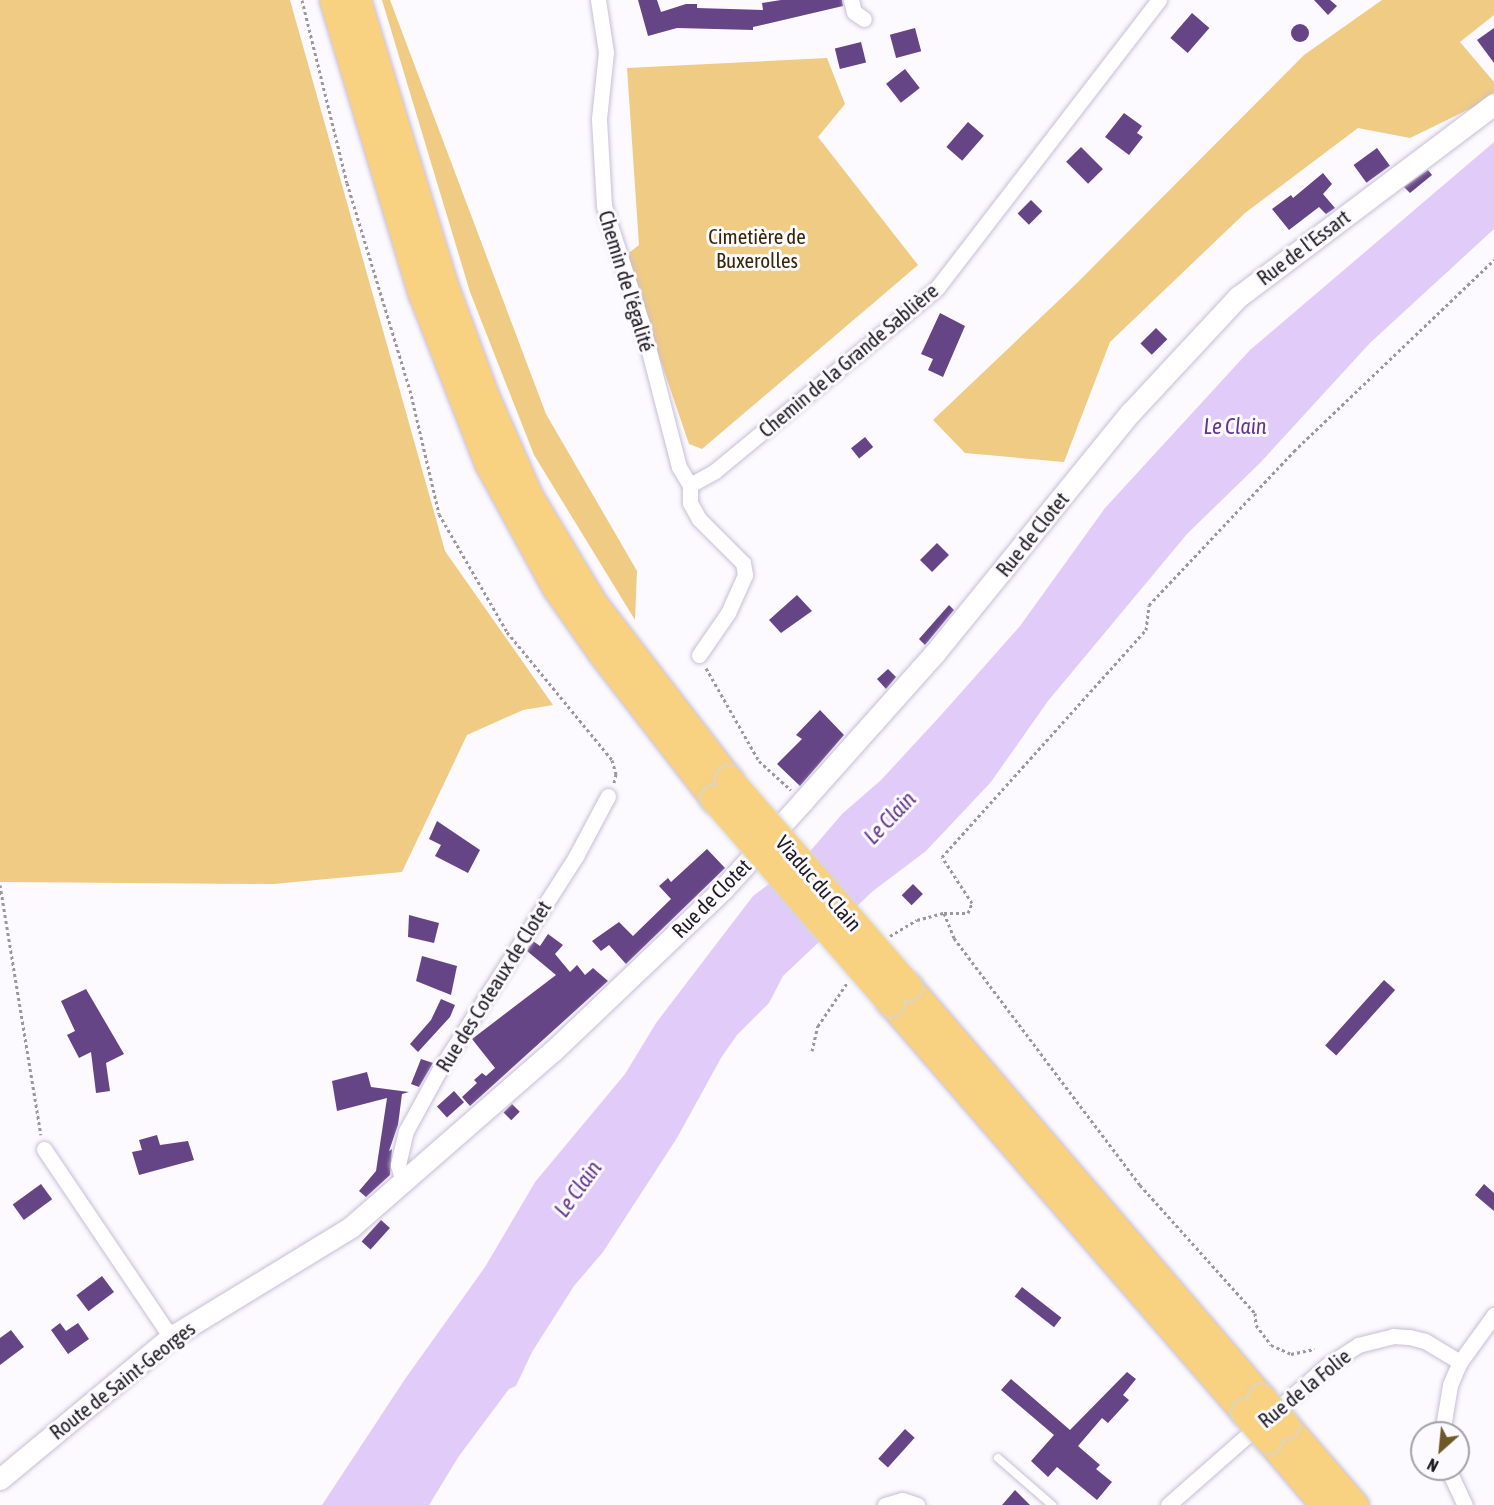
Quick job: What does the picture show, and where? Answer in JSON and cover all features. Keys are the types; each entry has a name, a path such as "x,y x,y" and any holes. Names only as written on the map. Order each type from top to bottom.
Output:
{"highway":[{"path":"333,0 422,294 488,463 556,588 602,654 722,789"},
{"path":"357,0 444,285 490,408 529,496 606,621 722,789"},
{"name":"Viaduc du Clain","path":"722,789 1277,1432"},
{"path":"1277,1432 1324,1505"},
{"path":"1277,1432 1355,1505"}],"main road":[{"name":"Rue de l'Essart","path":"1131,412 1238,297 1494,104"},
{"name":"Rue de Clotet","path":"311,1253 351,1227 403,1182 612,995 723,889 934,654 1131,412"},
{"name":"Route de Saint-Georges","path":"0,1479 171,1337 311,1253"}],"street":[{"name":"Chemin de l'égalité","path":"598,0 606,52 599,119 604,206 642,324 679,467 690,485"},
{"path":"851,0 854,12 864,19"},
{"name":"Chemin de la Grande Sablière","path":"690,485 715,471 937,288 1159,0"},
{"path":"690,485 690,503 699,519 743,563 745,574 728,613 699,655"},
{"name":"Rue des Coteaux de Clotet","path":"403,1182 398,1165 406,1131 440,1069 576,856 608,796"},
{"path":"44,1149 171,1337"},
{"path":"1443,1421 1444,1402 1460,1362 1494,1315"},
{"name":"Rue de la Folie","path":"1168,1505 1326,1366 1358,1345 1393,1336 1409,1337 1425,1341 1460,1362"},
{"path":"1454,1481 1465,1505"},
{"path":"885,1505 902,1500 917,1505"}],"lane":[{"path":"998,1458 1052,1505"}],"path":[{"path":"302,0 346,183 407,379 439,514 507,632 612,760 616,774 608,796"},
{"path":"886,940 917,920 944,913 968,913 972,903 942,857 1146,630 1149,605 1310,435 1494,260"},
{"path":"699,655 759,761 803,801"},
{"path":"0,885 44,1149"},
{"path":"944,913 954,938 1140,1185 1255,1313 1256,1325 1271,1345 1291,1354 1314,1349"},
{"path":"812,1051 818,1026 851,977"}],"green space":[{"path":"0,0 290,0 445,551 553,705 523,710 467,735 402,872 273,884 0,882"},
{"path":"382,0 390,0 546,414 637,571 635,620 534,455 470,292"},
{"path":"1382,0 1494,0 1494,15 1460,42 1494,82 1494,97 1410,138 1358,128 1245,213 1110,342 1064,462 965,453 933,420 1075,285 1304,55"},
{"name":"Cimetière de Buxerolles","path":"827,58 845,104 818,137 918,265 702,449 689,444 625,256 639,245 627,68"}],"water":[{"name":"Le Clain","path":"1494,142 1494,229 1370,343 1260,463 1187,534 1048,701 991,782 926,851 873,891 783,976 769,1003 737,1035 721,1058 677,1138 603,1252 574,1286 532,1352 516,1386 509,1389 459,1456 429,1505 322,1505 405,1379 485,1267 535,1182 625,1074 656,1023 753,896 806,856 842,814 881,780 942,714 1020,626 1105,508 1250,350"}],"building":[{"path":"638,0 657,0 661,12 686,4 697,4 697,8 763,10 762,3 781,0 842,0 843,6 753,27 753,30 677,28 648,36"},
{"path":"1314,0 1330,0 1337,6 1328,15"},
{"path":"1192,13 1209,28 1188,53 1170,38"},
{"path":"1300,24 1306,27 1309,33 1306,39 1300,42 1294,39 1291,33 1294,27"},
{"path":"915,28 921,51 896,58 890,35"},
{"path":"1494,28 1494,63 1477,40"},
{"path":"861,42 866,62 840,69 835,49"},
{"path":"905,69 920,88 901,103 886,84"},
{"path":"1124,113 1142,126 1137,133 1143,137 1129,155 1105,137"},
{"path":"968,122 984,136 962,161 946,147"},
{"path":"1081,147 1103,169 1088,184 1066,162"},
{"path":"1377,148 1390,166 1366,183 1354,165"},
{"path":"1428,170 1432,175 1410,193 1404,187"},
{"path":"1323,173 1332,184 1323,194 1335,208 1326,214 1319,207 1289,230 1272,209 1291,195 1293,198"},
{"path":"1031,200 1042,211 1029,225 1018,213"},
{"path":"940,313 965,326 943,377 928,370 933,359 921,354"},
{"path":"1156,328 1167,339 1152,355 1140,344"},
{"path":"865,437 873,447 859,458 851,448"},
{"path":"937,543 949,555 932,572 920,560"},
{"path":"797,595 812,611 781,633 769,620"},
{"path":"949,605 954,610 925,645 919,639"},
{"path":"888,669 896,677 886,689 877,679"},
{"path":"820,710 844,735 800,786 777,764 802,739 796,735"},
{"path":"437,821 480,850 468,873 435,856 441,845 429,839"},
{"path":"707,849 725,868 626,964 609,945 601,951 592,941 619,922 633,936 671,899 659,886 668,878 671,882"},
{"path":"913,884 923,894 912,905 902,895"},
{"path":"409,915 439,923 434,943 408,937"},
{"path":"548,934 563,945 555,954 570,972 577,965 585,975 593,968 608,981 470,1106 462,1097 477,1083 474,1080 482,1073 486,1076 495,1068 472,1039 556,975 527,951 533,941 540,946"},
{"path":"422,956 457,966 451,995 416,981"},
{"path":"1384,980 1395,990 1336,1055 1325,1045"},
{"path":"86,989 124,1054 106,1063 110,1091 96,1093 91,1052 79,1058 67,1035 75,1031 61,1001"},
{"path":"441,999 455,1005 450,1017 418,1052 410,1044 431,1020"},
{"path":"421,1059 433,1063 419,1087 411,1084"},
{"path":"367,1072 371,1087 409,1092 402,1094 398,1125 389,1151 392,1149 390,1175 366,1197 359,1191 376,1171 387,1098 337,1111 332,1081"},
{"path":"454,1091 464,1102 447,1118 437,1106"},
{"path":"512,1104 520,1112 511,1120 504,1112"},
{"path":"157,1135 160,1145 188,1141 194,1160 139,1175 132,1152 142,1150 139,1140"},
{"path":"41,1184 52,1199 24,1220 13,1205"},
{"path":"1484,1184 1494,1193 1494,1211 1475,1195"},
{"path":"381,1220 390,1228 371,1250 362,1242"},
{"path":"102,1276 114,1292 88,1311 76,1295"},
{"path":"1022,1287 1061,1318 1054,1327 1015,1296"},
{"path":"60,1323 66,1331 78,1323 89,1339 68,1354 51,1330"},
{"path":"11,1330 24,1347 0,1365 0,1338"},
{"path":"1127,1372 1136,1379 1123,1395 1129,1400 1108,1423 1102,1418 1078,1446 1100,1465 1096,1469 1112,1482 1097,1500 1057,1467 1048,1477 1031,1461 1054,1435 1001,1390 1011,1379 1070,1430"},
{"path":"905,1429 915,1438 888,1467 878,1459"},
{"path":"1015,1490 1030,1505 1002,1505"}]}
